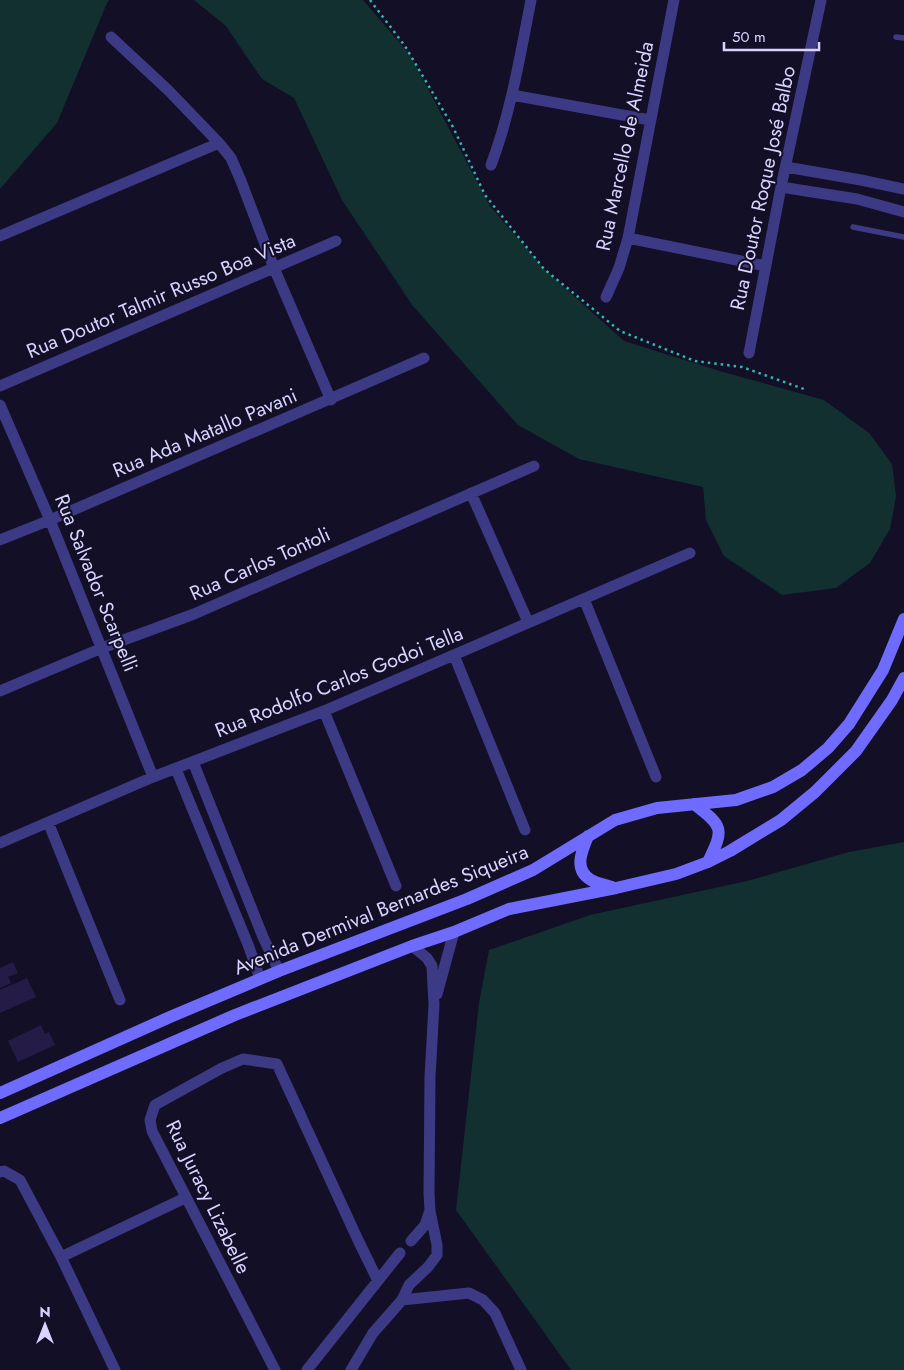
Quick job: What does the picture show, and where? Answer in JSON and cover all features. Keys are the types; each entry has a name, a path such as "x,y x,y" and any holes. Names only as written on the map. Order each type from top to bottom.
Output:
{"main road":[{"name":"Avenida Dermival Bernardes Siqueira","path":"0,1093 170,1017 279,971 467,899 533,870 615,820 658,808 736,800 773,787 802,770 828,748 854,716 883,670 904,619"},
{"path":"0,1118 235,1015 412,946 454,932 509,909 676,874 708,862 781,820 815,792 856,751 892,700 904,678"},
{"path":"694,804 713,819 719,830 719,840 708,862"},
{"path":"588,836 580,854 580,864 583,872 590,880 616,888"}],"street":[{"path":"491,165 503,132 512,95 531,0"},
{"name":"Rua Marcello de Almeida","path":"606,297 619,268 628,238 674,0"},
{"name":"Rua Doutor Roque José Balbo","path":"749,353 781,187 821,0"},
{"path":"111,37 168,90 231,158 274,268 331,400"},
{"path":"512,95 650,120"},
{"path":"0,236 219,143"},
{"path":"786,167 904,189"},
{"path":"781,187 857,199 904,212"},
{"path":"628,238 766,266"},
{"name":"Rua Doutor Talmir Russo Boa Vista","path":"0,386 336,241"},
{"name":"Rua Ada Matallo Pavani","path":"0,540 331,400 424,358"},
{"name":"Rua Salvador Scarpelli","path":"0,405 50,520 153,777"},
{"name":"Rua Carlos Tontoli","path":"0,691 102,648 194,614 534,466"},
{"path":"471,493 528,622"},
{"name":"Rua Rodolfo Carlos Godoi Tella","path":"0,843 153,777 324,711 690,553"},
{"path":"584,599 656,777"},
{"path":"454,655 525,830"},
{"path":"324,711 396,886"},
{"path":"193,762 263,937 279,971"},
{"path":"176,769 249,947 260,979"},
{"path":"48,822 120,1000"},
{"path":"434,1005 454,932"},
{"path":"351,1370 373,1333 402,1300 409,1286 437,1255 437,1245 430,1212 430,1077 434,1005 432,966 427,958 412,946"},
{"name":"Rua Juracy Lizabelle","path":"275,1370 152,1131 150,1120 155,1105 222,1068 243,1059 277,1064 378,1281"},
{"path":"0,1172 4,1171 20,1180 61,1257 115,1370"},
{"path":"61,1257 186,1198"},
{"path":"411,1241 425,1225 430,1212"},
{"path":"307,1370 400,1253"},
{"path":"402,1300 469,1293 483,1300 495,1313 521,1370"}],"lane":[{"path":"896,37 904,38"},
{"path":"853,227 904,237"}],"path":[{"path":"370,0 405,46 453,127 485,195 544,269 620,331 695,361 742,367 804,389"}],"green space":[{"path":"0,0 109,0 57,123 0,189"},
{"path":"194,0 363,0 410,55 490,206 544,269 624,341 723,372 824,400 869,433 892,464 896,496 890,529 870,563 836,588 782,595 724,556 706,520 703,487 579,459 518,425 413,306 342,200 294,98 262,79 226,26"},
{"path":"904,842 904,1370 571,1370 456,1210 479,1003 489,950 590,915 747,881 849,852"}],"building":[{"path":"13,962 18,973 8,977 11,983 0,988 0,968"},
{"path":"27,978 36,997 0,1013 0,990"},
{"path":"41,1025 45,1034 49,1032 55,1045 18,1062 8,1041"}]}
